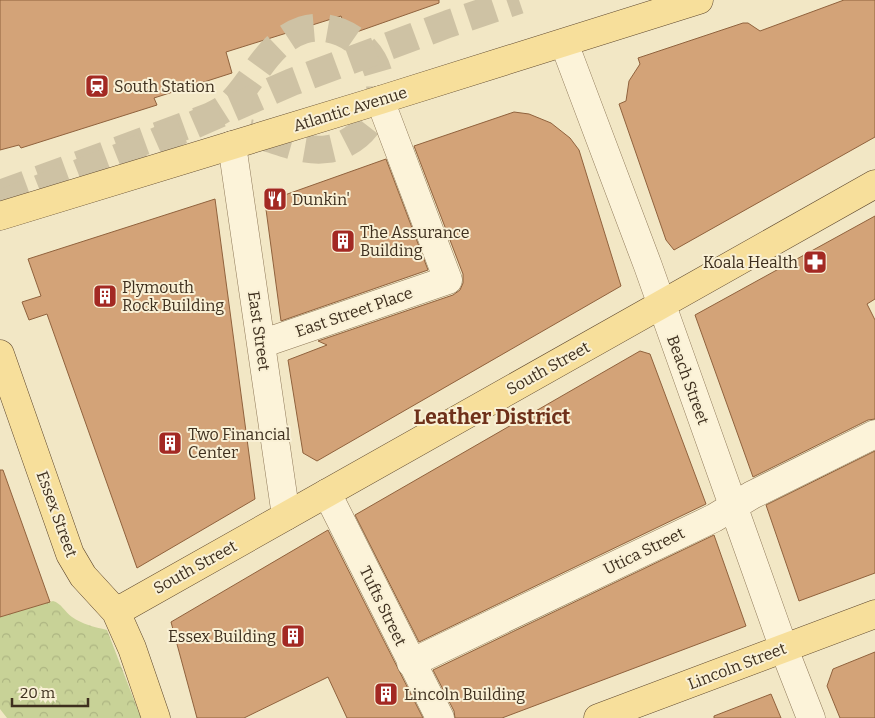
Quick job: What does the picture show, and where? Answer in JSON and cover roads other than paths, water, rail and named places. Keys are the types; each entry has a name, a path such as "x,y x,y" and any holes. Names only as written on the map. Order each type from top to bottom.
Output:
{"main road":[{"name":"Atlantic Avenue","path":"0,216 699,0"},
{"name":"South Street","path":"116,612 875,184"},
{"name":"Essex Street","path":"0,354 70,554 83,576 116,612 132,648 156,718"},
{"name":"Lincoln Street","path":"598,718 875,614"}],"street":[{"name":"Beach Street","path":"564,43 648,266 660,305 784,649 811,718"},
{"name":"East Street Place","path":"261,344 448,280 380,100"},
{"name":"East Street","path":"232,145 286,516"},
{"name":"Utica Street","path":"411,663 714,518 752,496 875,434"},
{"name":"Tufts Street","path":"327,493 440,718"}],"tunnel":[{"path":"0,204 125,155 292,82 448,24 519,0"},
{"path":"0,194 209,117 226,108 242,91 272,51 291,35 303,30 327,28 339,32 350,37 369,54 379,76 379,101 375,113 368,123 351,140 340,146 318,150 298,147 249,133"}],"place":[{"name":"South Station","path":"97,86"},
{"name":"Dunkin'","path":"275,199"},
{"name":"The Assurance Building","path":"343,241"},
{"name":"Koala Health","path":"815,262"},
{"name":"Plymouth Rock Building","path":"105,296"},
{"name":"Two Financial Center","path":"170,443"},
{"name":"Essex Building","path":"293,636"},
{"name":"Lincoln Building","path":"386,694"}],"district":[{"name":"Leather District","path":"492,417"}]}
